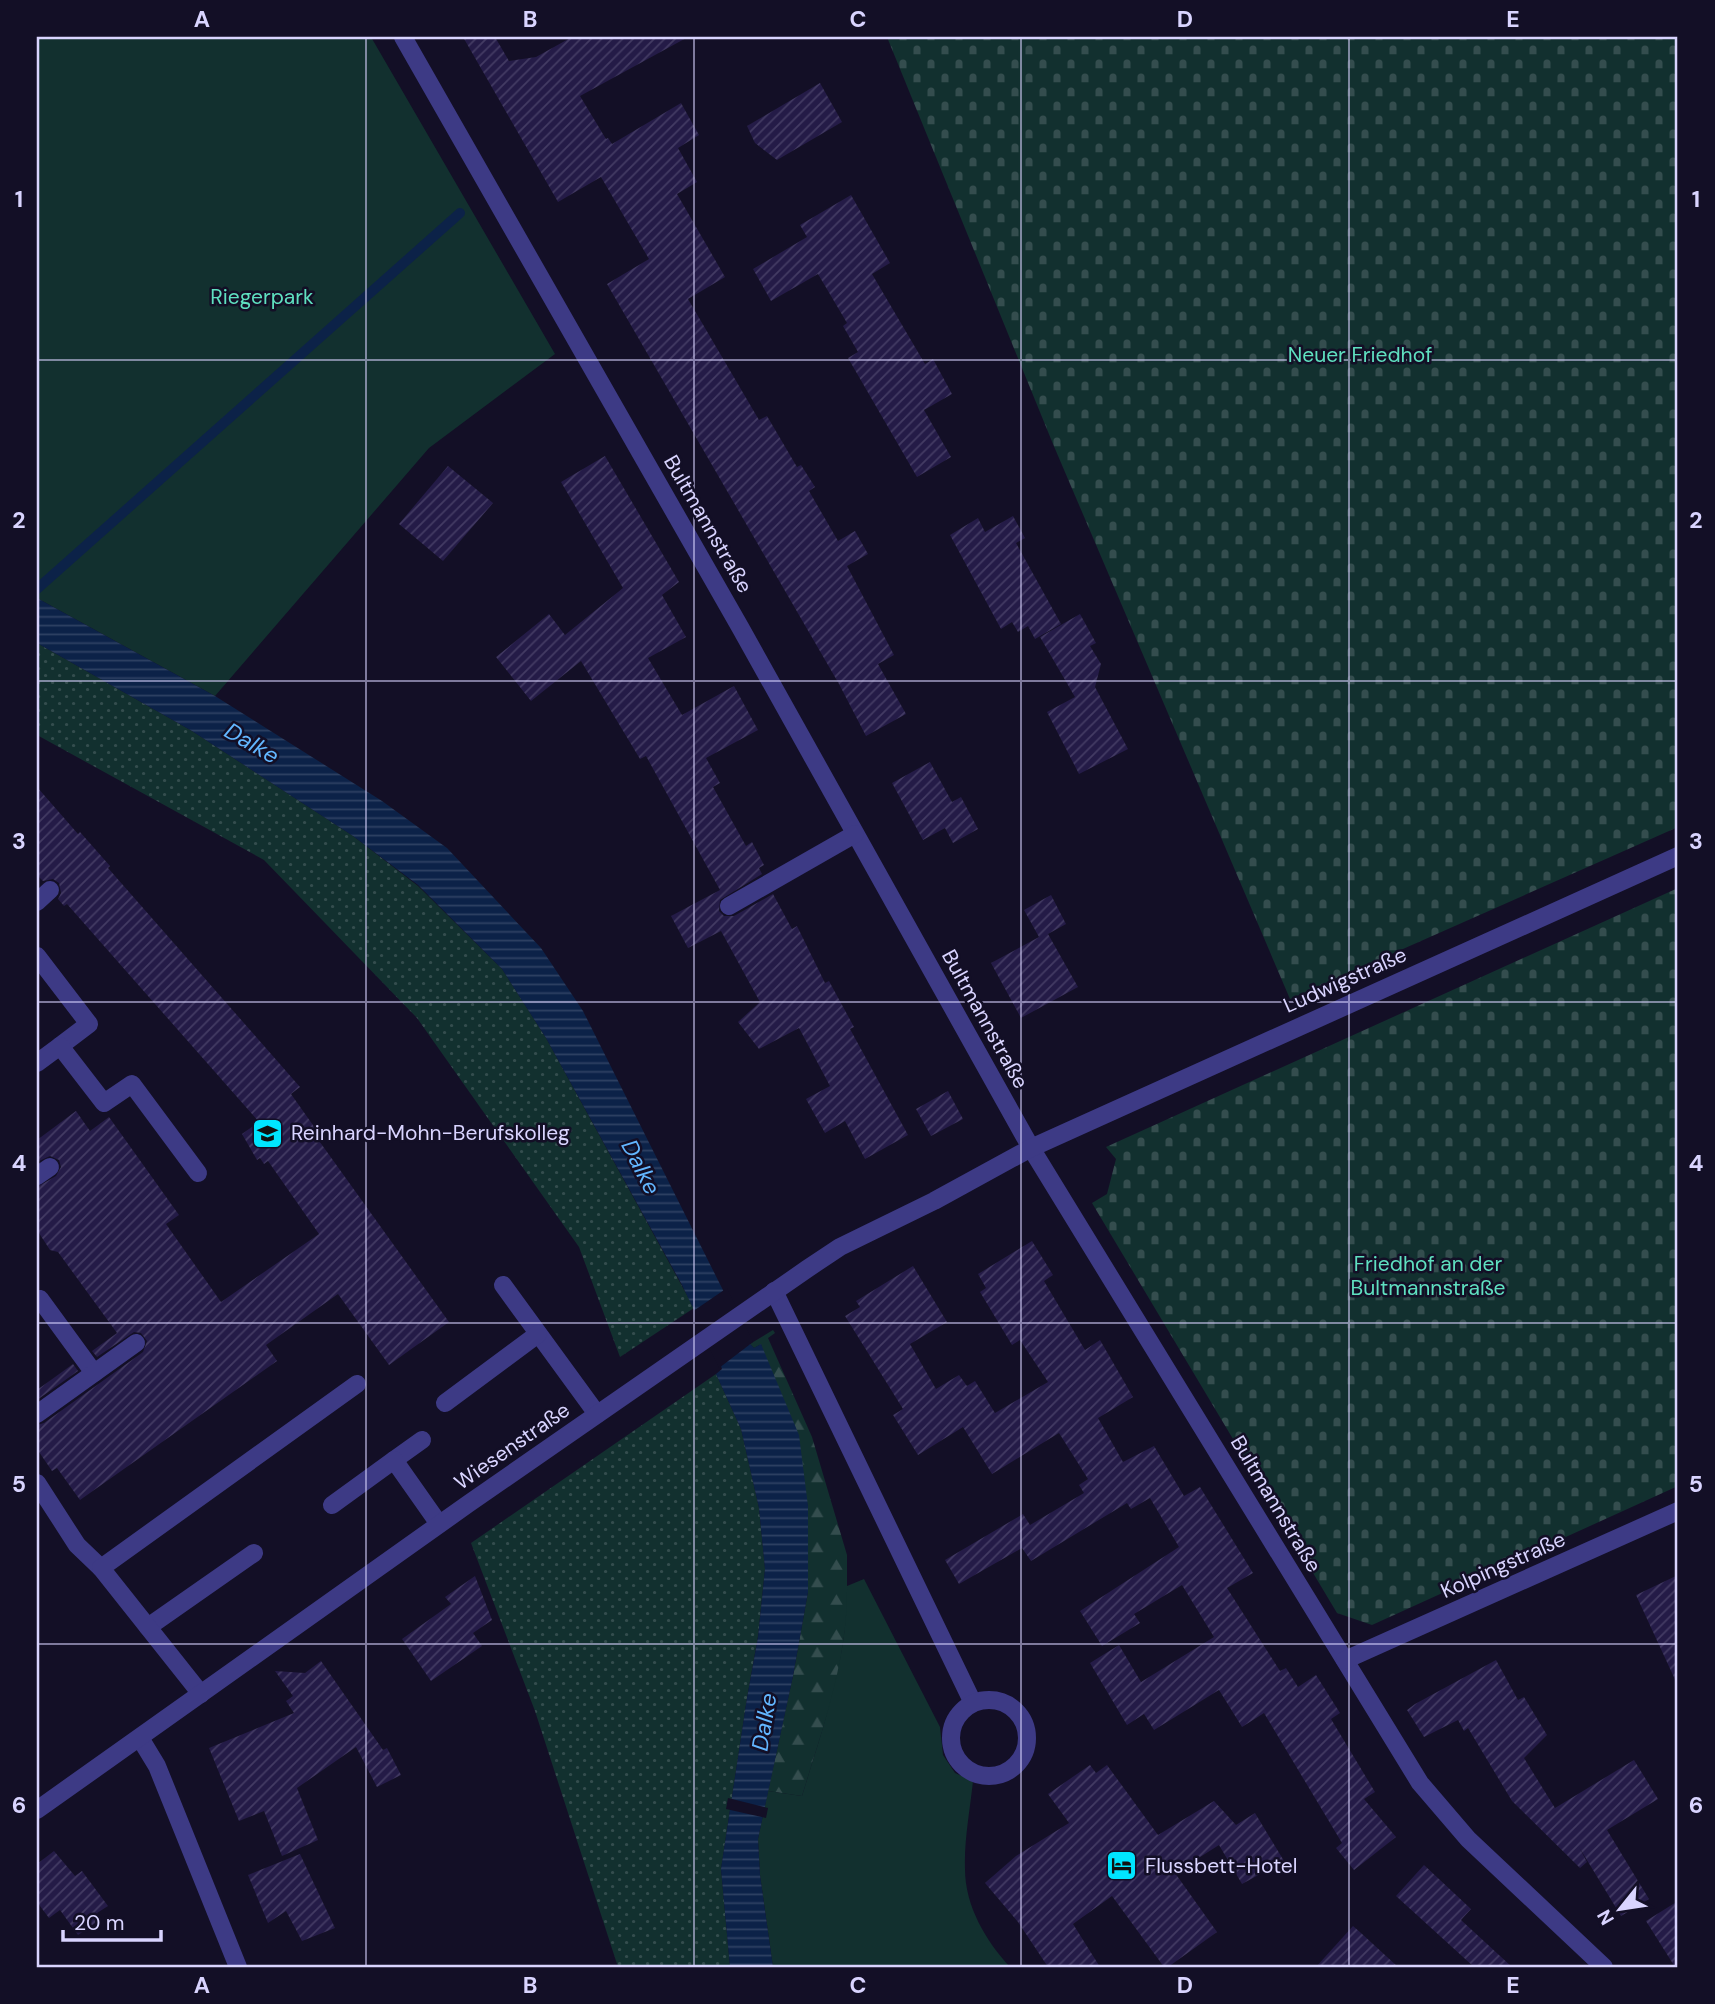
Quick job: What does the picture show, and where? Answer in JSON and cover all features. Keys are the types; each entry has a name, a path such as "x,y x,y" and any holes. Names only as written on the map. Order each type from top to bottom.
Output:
{"street":[{"name":"Bultmannstraße","path":"403,37 689,537 1031,1148 1420,1783 1468,1839 1604,1967"},
{"path":"729,906 855,834"},
{"name":"Ludwigstraße","path":"1031,1148 1678,856"},
{"path":"37,956 89,1024 37,1063"},
{"path":"60,1046 104,1103 132,1084 198,1173"},
{"name":"Wiesenstraße","path":"37,1810 439,1524 840,1247 934,1201 1031,1148"},
{"path":"503,1285 597,1414"},
{"path":"774,1291 973,1703"},
{"path":"38,1298 94,1373"},
{"path":"445,1403 538,1334"},
{"path":"37,1414 136,1343"},
{"path":"101,1568 357,1384"},
{"path":"332,1505 422,1440"},
{"path":"394,1460 439,1524"},
{"path":"37,1483 78,1545 101,1568 201,1694"},
{"name":"Kolpingstraße","path":"1345,1660 1678,1511"},
{"path":"148,1627 254,1553"},
{"path":"984,1700 1006,1704 1023,1719 1027,1741 1024,1753 1011,1769 997,1775 981,1775 967,1768 958,1759 953,1747 955,1721 973,1703 984,1700"},
{"path":"140,1738 157,1766 238,1967"}],"green space":[{"name":"Riegerpark","path":"37,37 371,37 555,354 429,448 215,696 37,598"},
{"name":"Neuer Friedhof","path":"887,37 1678,37 1678,827 1290,999 1053,444"},
{"path":"37,643 192,731 353,836 418,886 502,969 546,1038 694,1308 620,1357 579,1247 417,1018 264,860 37,735"},
{"name":"Friedhof an der Bultmannstraße","path":"1678,888 1678,1486 1372,1625 1337,1613 1092,1203 1107,1194 1116,1159 1106,1147"},
{"path":"773,1330 775,1333 768,1338 812,1437 847,1555 847,1616 837,1683 802,1796 768,1791 808,1592 808,1506 761,1344 754,1348 750,1344"},
{"path":"716,1374 741,1429 759,1508 765,1569 758,1636 721,1869 730,1967 618,1967 535,1711 471,1543"},
{"path":"864,1579 940,1727 943,1755 955,1773 973,1781 965,1847 966,1883 978,1922 1010,1967 773,1967 760,1875 758,1839 768,1791 802,1796 839,1666 847,1586"}],"water":[{"name":"Dalke","path":"37,598 215,696 382,801 447,848 541,948 583,1011 750,1344 754,1348 761,1344 799,1435 808,1506 808,1592 758,1839 760,1875 773,1967 730,1967 721,1869 758,1637 765,1569 759,1508 741,1429 716,1374 722,1369 721,1366 682,1285 546,1038 502,969 418,885 353,836 192,731 37,643"}],"pier":[{"path":"727,1288 753,1342 719,1368 692,1312"},
{"path":"728,1798 768,1808 766,1818 726,1809"}],"building":[{"path":"463,37 495,37 509,61 536,57 572,37 688,37 580,96 606,139 612,144 681,103 699,135 678,148 697,182 677,194 725,277 688,299 759,420 767,416 797,467 801,465 815,487 809,491 838,541 855,531 868,554 847,566 894,655 878,664 906,714 866,736 839,684 607,284 649,259 601,177 558,202"},
{"path":"820,83 842,122 777,160 755,143 747,126"},
{"path":"851,195 890,263 872,274 925,364 933,359 952,394 924,410 951,457 917,477 848,358 858,352 843,326 847,323 818,274 771,301 753,269 807,237 800,225"},
{"path":"605,456 679,582 662,595 686,637 648,658 682,715 734,686 758,730 706,758 720,783 713,787 746,846 752,842 764,865 759,868 762,874 720,900 719,911 724,916 734,916 773,894 792,929 797,926 825,983 829,981 854,1027 850,1029 908,1135 865,1159 845,1121 825,1133 806,1099 830,1086 799,1028 759,1049 738,1022 760,1002 721,931 688,948 671,916 720,890 646,756 640,759 581,661 531,701 496,657 549,614 565,635 623,588 561,482"},
{"path":"448,466 493,503 443,561 399,524"},
{"path":"1013,516 1025,538 1016,543 1061,624 1035,639 1028,626 1018,632 1012,622 1001,629 950,535 978,518 985,532"},
{"path":"1080,614 1096,643 1090,646 1101,664 1095,687 1128,749 1079,774 1047,712 1075,697 1040,637"},
{"path":"930,762 952,802 961,797 978,829 953,843 945,828 923,840 892,783"},
{"path":"37,787 110,866 108,868 300,1087 291,1094 315,1128 312,1131 449,1322 389,1365 338,1294 266,1345 277,1361 80,1500 57,1468 52,1471 37,1449 37,1425 44,1423 143,1352 147,1341 141,1333 134,1332 97,1357 92,1351 117,1333 58,1252 50,1250 37,1230 37,1187 56,1176 61,1167 59,1160 50,1156 37,1162 37,1140 76,1111 90,1131 109,1117 179,1215 166,1224 221,1302 319,1234 268,1161 264,1164 260,1158 257,1160 242,1134 259,1122 67,904 64,906 58,899 61,893 59,883 53,879 43,881 37,875"},
{"path":"1051,895 1066,924 1048,934 1078,987 1021,1018 991,963 1039,937 1024,910"},
{"path":"948,1091 963,1119 931,1136 916,1109"},
{"path":"1032,1241 1053,1275 1044,1281 1085,1350 1100,1340 1133,1397 1098,1418 1123,1462 1154,1446 1184,1496 1200,1487 1253,1573 1227,1588 1280,1671 1286,1668 1298,1687 1316,1675 1340,1713 1331,1719 1375,1792 1364,1799 1396,1837 1354,1870 1336,1848 1342,1843 1264,1713 1242,1727 1219,1690 1154,1730 1144,1714 1127,1725 1090,1663 1119,1645 1141,1682 1214,1637 1182,1585 1134,1614 1140,1623 1102,1646 1080,1611 1179,1547 1150,1498 1131,1509 1127,1503 1031,1561 1022,1548 959,1584 945,1560 1023,1514 1030,1525 1084,1493 1079,1485 1088,1479 1059,1433 992,1474 963,1427 918,1455 893,1415 903,1409 845,1316 860,1307 856,1301 913,1266 947,1322 910,1344 936,1389 959,1375 967,1386 975,1381 995,1413 1048,1382 1020,1340 1012,1345 980,1292 986,1288 978,1274"},
{"path":"73,1364 78,1371 37,1400 37,1390"},
{"path":"1678,1575 1678,1686 1636,1595"},
{"path":"475,1576 492,1620 473,1633 482,1646 431,1681 402,1639 451,1604 445,1597"},
{"path":"1496,1660 1518,1700 1524,1697 1547,1735 1524,1758 1555,1808 1634,1760 1658,1799 1607,1830 1649,1899 1621,1916 1579,1847 1587,1862 1580,1868 1512,1801 1468,1728 1464,1731 1458,1720 1424,1737 1407,1710"},
{"path":"321,1661 383,1750 387,1748 401,1775 377,1787 356,1747 297,1788 318,1840 282,1856 264,1811 239,1821 209,1748 294,1713 286,1701 293,1696 275,1671 305,1673"},
{"name":"Flussbett-Hotel","path":"1090,1765 1096,1773 1107,1765 1158,1835 1214,1801 1236,1825 1255,1813 1284,1861 1242,1884 1219,1845 1175,1873 1217,1932 1168,1967 1164,1967 1112,1896 1073,1924 1100,1967 1048,1967 1018,1922 985,1883 1016,1856 1069,1823 1048,1794"},
{"path":"54,1851 75,1876 82,1871 108,1906 97,1913 101,1919 78,1935 60,1910 49,1918 37,1902 37,1864"},
{"path":"300,1854 335,1928 302,1941 286,1911 268,1923 248,1875"},
{"path":"1424,1865 1471,1909 1461,1920 1512,1967 1474,1967 1396,1896"},
{"path":"1678,1901 1678,1967 1675,1967 1646,1921"},
{"path":"1353,1926 1361,1933 1398,1967 1316,1967"}],"waterway":[{"path":"37,589 460,213"}],"place":[{"name":"Reinhard-Mohn-Berufskolleg","path":"268,1133"},
{"name":"Flussbett-Hotel","path":"1122,1866"}]}
